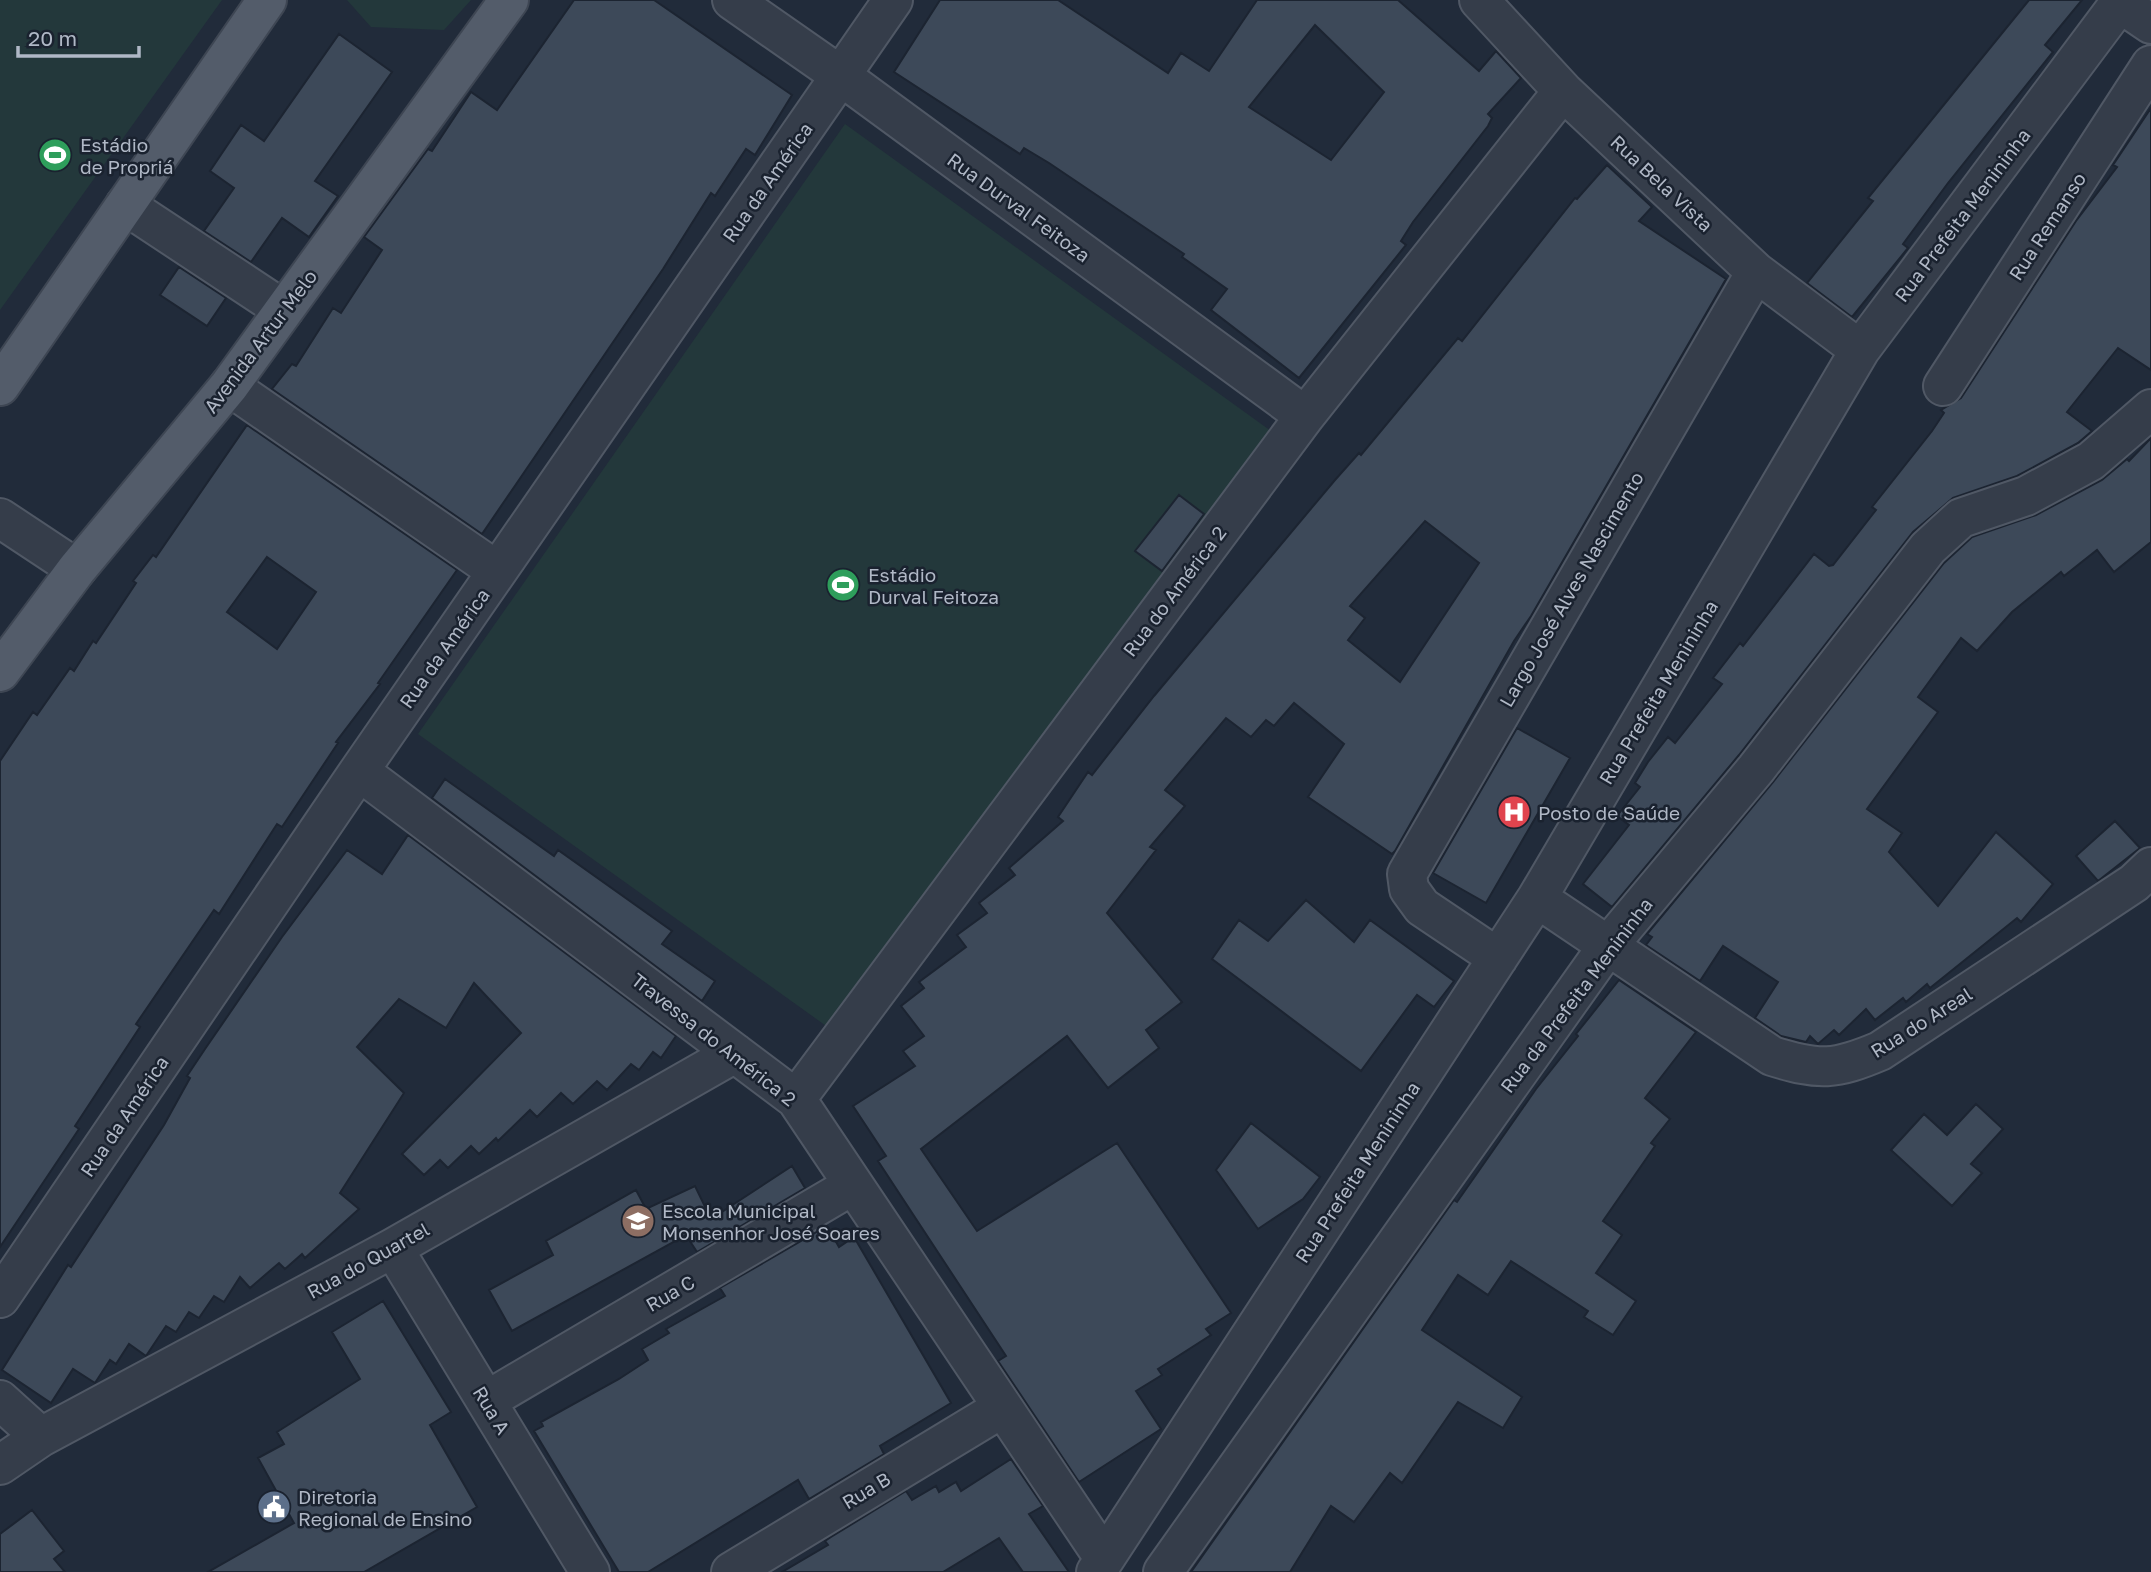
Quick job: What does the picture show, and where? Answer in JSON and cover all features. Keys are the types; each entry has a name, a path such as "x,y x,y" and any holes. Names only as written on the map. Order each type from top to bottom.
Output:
{"main road":[{"path":"0,386 267,0"},
{"name":"Avenida Artur Melo","path":"0,673 77,569 229,386 509,0"}],"street":[{"name":"Rua Durval Feitoza","path":"732,0 841,76 1305,416"},
{"name":"Rua da América","path":"0,1298 359,771 893,0"},
{"name":"Rua Bela Vista","path":"1479,0 1563,91 1756,272 1860,350"},
{"path":"2121,1 2151,24"},
{"name":"Rua Prefeita Menininha","path":"1100,1565 1537,898 1860,350 2121,1"},
{"name":"Rua Remanso","path":"1943,386 2151,65"},
{"name":"Rua do América 2","path":"796,1099 1305,416 1563,91"},
{"path":"125,205 284,310"},
{"name":"Largo José Alves Nascimento","path":"1498,958 1422,907 1409,890 1407,874 1756,272"},
{"path":"229,386 497,571"},
{"name":"Rua da Prefeita Menininha","path":"1163,1572 1607,947 1756,769 1928,548 1961,518 2026,496 2091,461 2151,409"},
{"path":"0,517 77,569"},
{"name":"Travessa do América 2","path":"359,771 796,1099 1002,1408 1100,1565"},
{"name":"Rua do Areal","path":"1537,898 1772,1056 1810,1068 1848,1064 1880,1051 2123,890 2151,867"},
{"name":"Rua do Quartel","path":"0,1465 41,1437 393,1248 736,1053"},
{"name":"Rua C","path":"486,1401 853,1185"},
{"name":"Rua A","path":"393,1248 590,1572"},
{"path":"0,1400 41,1437"},
{"name":"Rua B","path":"731,1572 1002,1408"}],"green space":[{"name":"Estádio de Propriá","path":"0,0 222,0 0,310"},
{"path":"347,0 471,0 444,30 371,27"},
{"name":"Estádio Durval Feitoza","path":"845,124 1278,436 829,1028 418,734"}],"building":[{"path":"574,0 654,0 792,95 755,155 746,149 715,196 711,193 663,269 482,534 272,389 292,364 296,366 333,308 341,313 382,250 364,237 428,149 432,151 471,92 497,110"},
{"path":"940,0 1058,0 1168,73 1181,53 1209,71 1257,0 1398,0 1479,71 1496,51 1521,78 1488,114 1492,118 1488,126 1413,222 1401,241 1406,245 1299,378 1211,310 1227,289 1182,257 1184,254 1049,163 1024,148 1020,154 894,72","holes":["1315,25 1384,92 1331,160 1249,107"]},
{"path":"2029,0 2082,0 2045,45 2053,52 1948,183 1903,244 1908,248 1852,317 1807,283 1873,201 1868,198"},
{"path":"339,34 392,72 315,181 338,196 309,237 282,218 251,262 204,231 234,188 210,171 241,125 264,141"},
{"path":"2151,108 2151,370 2118,348 2067,412 2092,431 2078,443 2017,476 1953,498 1913,532 1739,755 1612,907 1583,884 1629,825 1617,816 1640,787 1635,783 1648,762 1668,737 1675,743 1722,684 1713,678 1740,643 1743,646 1814,554 1829,566 1833,565 1876,510 1872,507 1932,431 1944,413 1941,410 1961,398 2076,221 2117,167 2113,165"},
{"path":"1607,165 1652,207 1639,221 1726,279 1514,641 1395,851 1392,854 1308,797 1344,744 1294,703 1274,726 1266,720 1251,737 1226,718 1165,790 1185,806 1150,847 1156,850 1107,913 1182,1002 1146,1030 1159,1048 1108,1088 1067,1036 921,1149 977,1231 1117,1143 1231,1313 1206,1329 1211,1335 1158,1369 1162,1375 1136,1391 1161,1429 1079,1482 998,1361 1006,1356 878,1161 886,1156 853,1106 915,1066 903,1051 924,1036 901,1006 924,988 919,982 966,947 957,935 987,913 979,903 1015,875 1009,868 1063,821 1058,817 1088,772 1092,775 1154,696 1335,480 1359,453 1361,455 1458,338 1462,341 1575,198 1577,199","holes":["1425,521 1479,563 1400,682 1348,640 1365,618 1350,606"]},
{"path":"179,267 226,298 207,326 160,295"},
{"path":"247,425 457,570 378,683 380,684 336,742 338,743 282,827 277,824 219,914 214,910 136,1024 140,1027 75,1126 79,1129 0,1247 0,761 33,712 37,715 70,668 74,671 93,641 96,643 136,583 133,581 153,555 156,557","holes":["267,557 316,592 277,649 227,612"]},
{"path":"2151,438 2151,542 2114,572 2097,550 2064,576 2061,572 2012,612 1977,651 1961,638 1918,697 1938,712 1867,809 1902,833 1889,852 1938,906 1996,832 2053,884 2021,922 2017,918 1930,988 1927,984 1906,1002 1903,998 1875,1020 1866,1009 1839,1035 1834,1030 1818,1044 1810,1036 1806,1042 1781,1036 1755,1018 1778,982 1723,946 1700,981 1646,945 1652,937 1647,934 1773,782 1944,563 1972,537 2036,515 2102,480 2127,459 2129,461"},
{"path":"1179,495 1204,514 1162,571 1135,551"},
{"path":"1517,728 1570,758 1486,903 1433,873"},
{"path":"445,779 554,856 558,850 672,931 662,944 715,981 702,1001 432,798"},
{"path":"2115,821 2140,848 2098,881 2076,856"},
{"path":"408,835 676,1036 661,1058 653,1052 639,1070 631,1064 607,1090 597,1081 573,1104 561,1093 537,1117 530,1110 498,1141 496,1138 479,1154 471,1146 448,1168 440,1160 424,1175 402,1154 521,1033 474,983 446,1028 399,999 357,1047 404,1093 340,1193 359,1209 305,1258 302,1254 285,1269 279,1263 250,1288 240,1277 224,1302 214,1296 199,1318 189,1312 176,1332 166,1326 146,1356 129,1344 116,1364 110,1360 95,1383 73,1369 51,1403 2,1370 68,1265 71,1267 164,1125 190,1078 187,1076 282,937 347,850 382,874"},
{"path":"1306,900 1354,942 1370,920 1454,981 1434,1007 1417,995 1361,1071 1212,959 1239,920 1268,941"},
{"path":"1619,980 1696,1032 1645,1098 1670,1119 1651,1143 1655,1146 1603,1221 1622,1235 1596,1273 1636,1301 1613,1335 1584,1317 1588,1311 1511,1261 1488,1295 1458,1275 1422,1330 1522,1397 1503,1428 1458,1402 1402,1483 1390,1473 1354,1522 1331,1506 1290,1572 1191,1572 1454,1200 1457,1202 1536,1089 1578,1036 1576,1034"},
{"path":"1976,1104 2003,1129 1971,1164 1982,1173 1952,1206 1891,1150 1924,1114 1947,1135"},
{"path":"1251,1123 1320,1177 1303,1199 1258,1229 1216,1170"},
{"path":"792,1166 805,1188 697,1252 686,1235 512,1331 489,1290 553,1255 546,1241 636,1190 646,1209 695,1186 711,1219"},
{"path":"827,1226 839,1247 854,1237 951,1403 880,1446 884,1454 809,1499 798,1480 648,1572 619,1572 534,1431 543,1426 541,1422 648,1360 642,1349 669,1333 666,1329 725,1296 720,1288"},
{"path":"383,1301 451,1412 430,1425 477,1507 364,1572 208,1572 294,1523 258,1458 284,1444 277,1432 360,1379 332,1332"},
{"path":"1011,1459 1043,1506 1029,1514 1069,1572 1023,1572 999,1538 943,1572 782,1572 828,1545 825,1541 906,1491 912,1500 936,1486 939,1492 956,1482 961,1491"},
{"path":"32,1510 64,1551 54,1559 65,1572 0,1572 0,1534"}],"place":[{"name":"Estádio de Propriá","path":"55,155"},
{"name":"Estádio Durval Feitoza","path":"843,585"},
{"name":"Posto de Saúde","path":"1514,812"},
{"name":"Escola Municipal Monsenhor José Soares","path":"638,1221"},
{"name":"Diretoria Regional de Ensino","path":"274,1507"}]}
